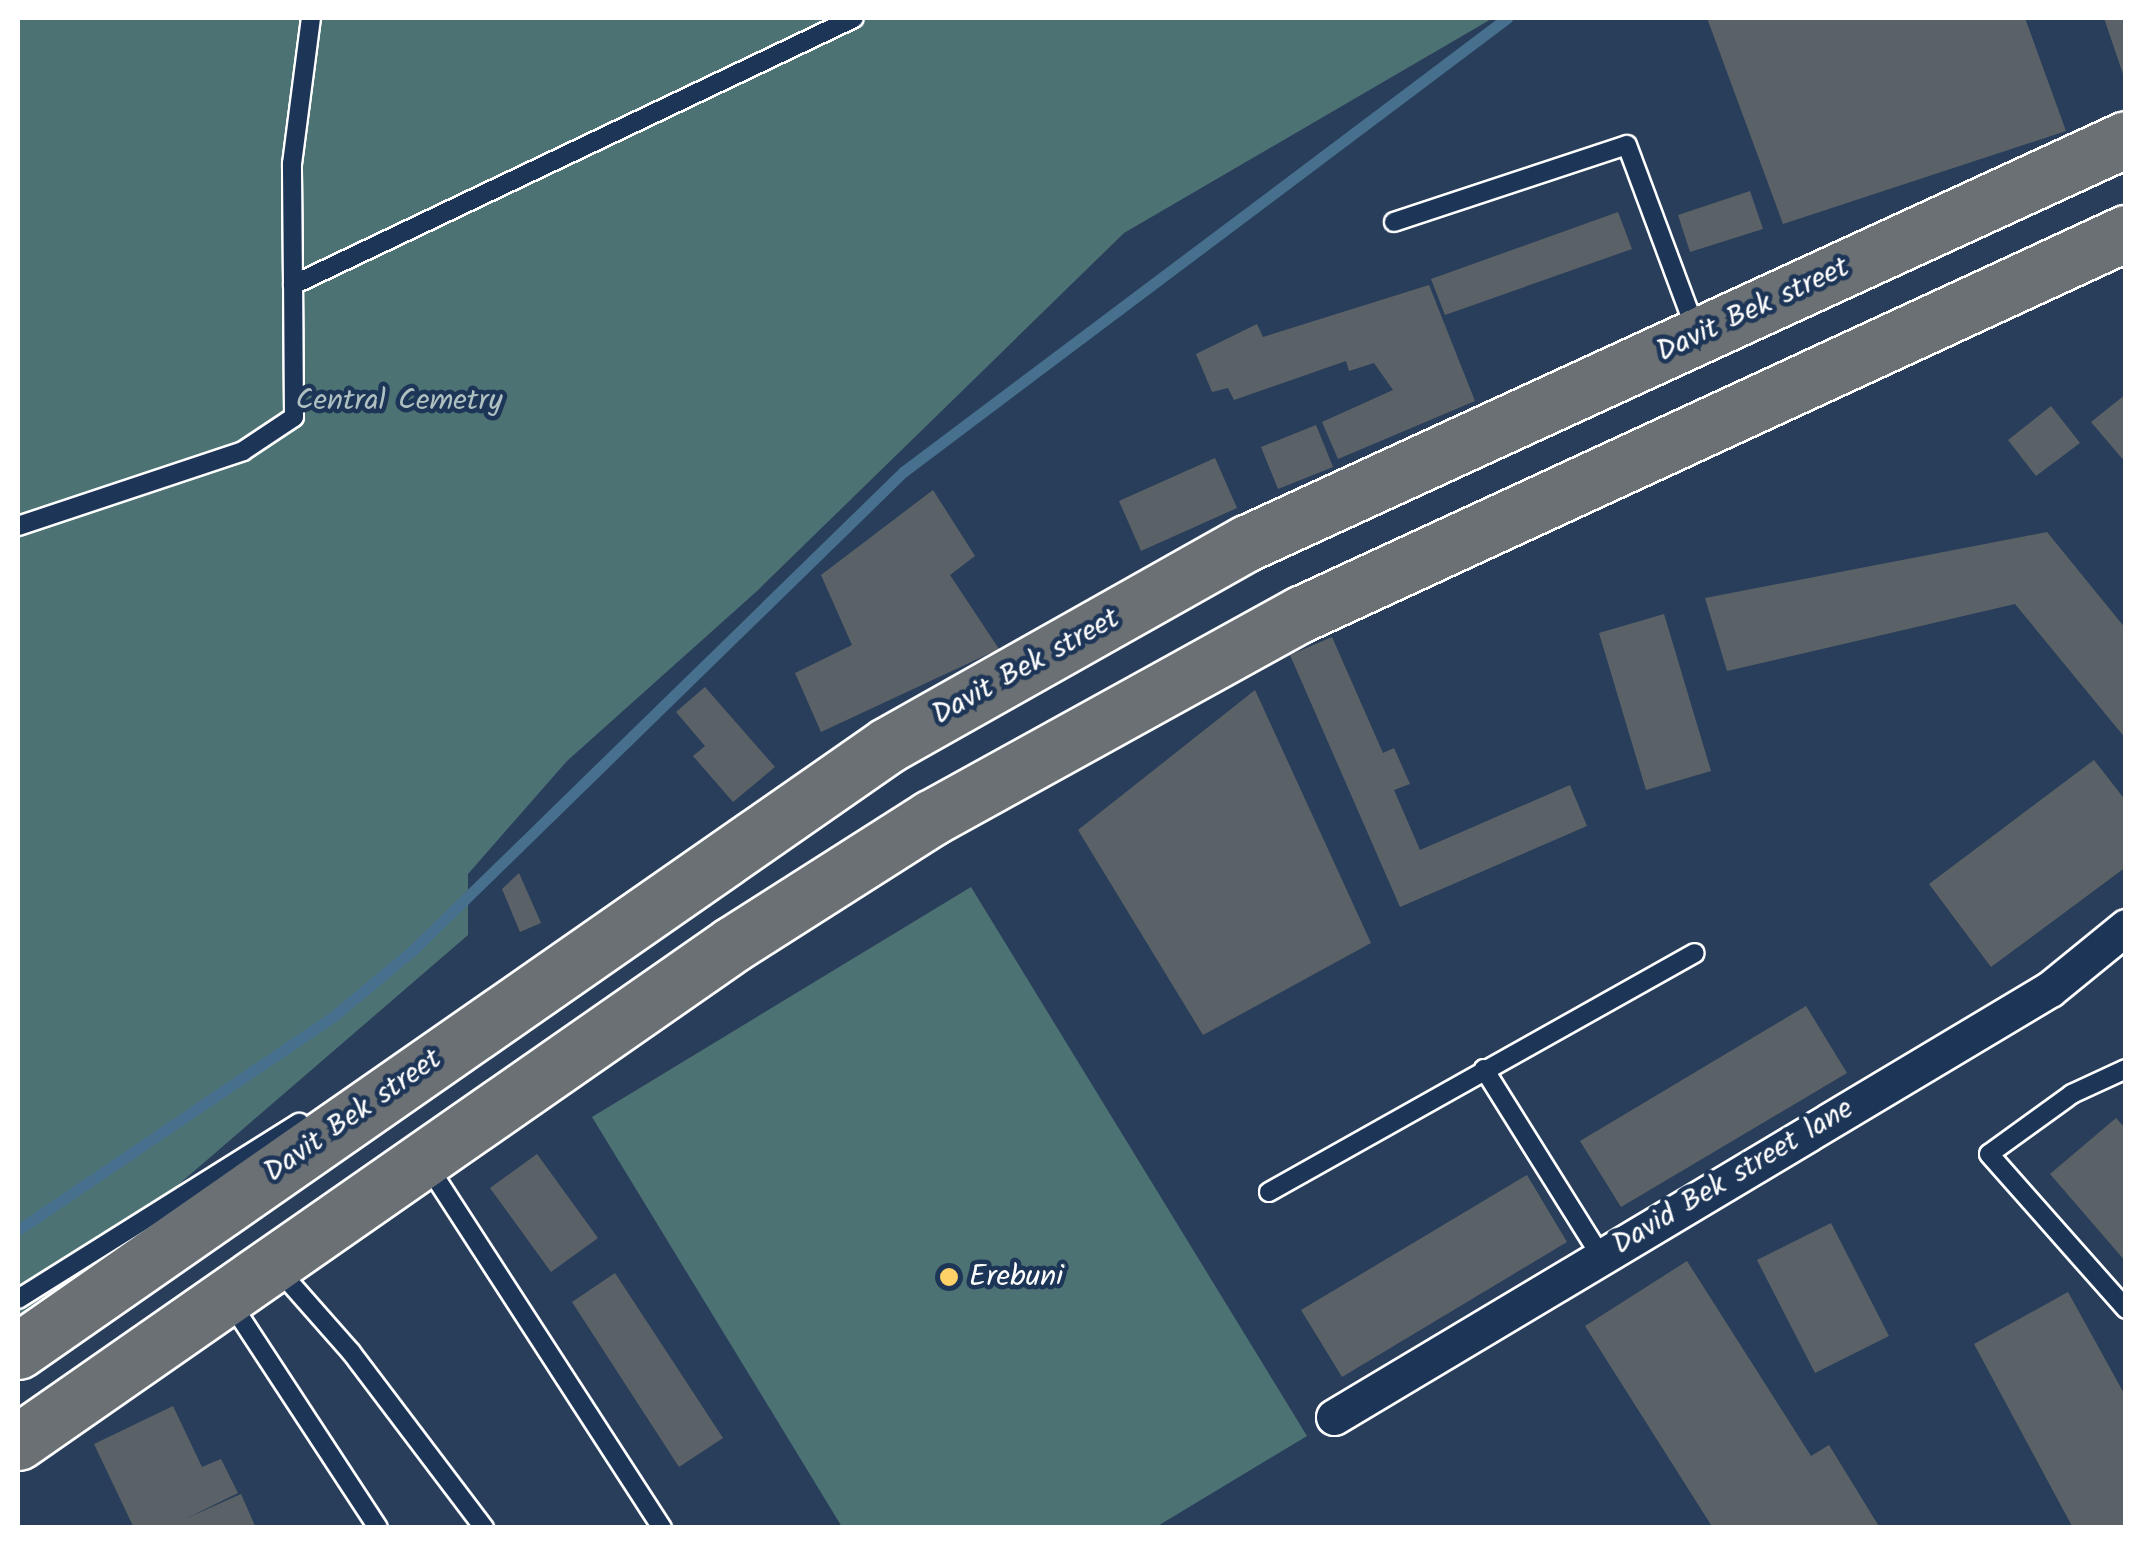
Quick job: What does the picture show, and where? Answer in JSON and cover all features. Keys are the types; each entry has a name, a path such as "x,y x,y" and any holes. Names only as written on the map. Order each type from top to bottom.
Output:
{"main road":[{"name":"Davit Bek street","path":"18,1352 888,744 1247,544 2126,140"},
{"path":"18,1442 733,944 931,818 1301,614 2126,233"}],"street":[{"name":"David Bek street lane","path":"1334,1417 2050,989 2126,927"}],"lane":[{"path":"18,526 243,451 294,417 292,164 311,18"},
{"path":"293,285 854,18"},
{"path":"1394,222 1626,146 1698,336"},
{"path":"1269,1192 1695,952"},
{"path":"1484,1069 1601,1256"},
{"path":"2126,1070 2072,1094 1989,1154 2126,1310"},
{"path":"18,1298 316,1112 333,1130"},
{"path":"423,1159 662,1528"},
{"path":"272,1263 351,1352 484,1528"},
{"path":"226,1295 378,1528"}],"green space":[{"name":"Central Cemetry","path":"18,18 1493,18 1124,233 757,591 567,761 468,874 468,935 18,1323"},
{"name":"Erebuni","path":"971,887 1307,1436 1156,1527 842,1527 592,1117"}],"building":[{"path":"1707,18 2025,18 2066,131 1783,224"},
{"path":"2104,18 2126,18 2126,80 2125,80"},
{"path":"1750,191 1763,229 1690,252 1678,215"},
{"path":"1618,212 1632,249 1445,315 1431,279"},
{"path":"1429,285 1475,401 1338,459 1322,422 1393,390 1374,363 1349,371 1346,361 1234,400 1228,388 1212,392 1196,354 1257,324 1263,337"},
{"path":"2126,394 2126,463 2091,422"},
{"path":"2051,406 2080,443 2036,476 2008,440"},
{"path":"1316,425 1333,467 1278,489 1261,447"},
{"path":"1215,458 1237,508 1141,551 1119,501"},
{"path":"933,490 975,556 950,575 999,649 821,732 795,673 852,645 821,575"},
{"path":"2047,532 2126,629 2126,739 2015,604 1727,671 1705,598"},
{"path":"1664,614 1711,771 1646,790 1599,633"},
{"path":"1332,637 1383,753 1394,748 1410,784 1394,790 1420,850 1570,785 1587,826 1400,907 1290,655"},
{"path":"705,687 775,767 733,802 693,756 705,746 676,712"},
{"path":"1255,690 1371,943 1203,1035 1078,830"},
{"path":"2094,760 2126,801 2126,867 1991,967 1929,884"},
{"path":"519,873 541,923 520,932 502,889"},
{"path":"1806,1006 1847,1073 1621,1207 1580,1141"},
{"path":"2116,1118 2126,1129 2126,1262 2050,1174"},
{"path":"537,1154 598,1238 551,1272 490,1188"},
{"path":"1527,1175 1567,1242 1342,1377 1301,1310"},
{"path":"1831,1223 1889,1336 1815,1373 1757,1260"},
{"path":"1687,1261 1811,1456 1829,1445 1880,1528 1713,1528 1585,1326"},
{"path":"615,1273 723,1438 679,1467 572,1302"},
{"path":"2068,1292 2126,1397 2126,1528 2073,1528 1974,1344"},
{"path":"173,1406 202,1467 221,1459 238,1493 185,1519 241,1494 256,1528 134,1528 94,1444"}],"waterway":[{"path":"18,1230 335,1015 413,950 903,472 1507,18"}],"place":[{"name":"Erebuni","path":"949,1277"}]}
